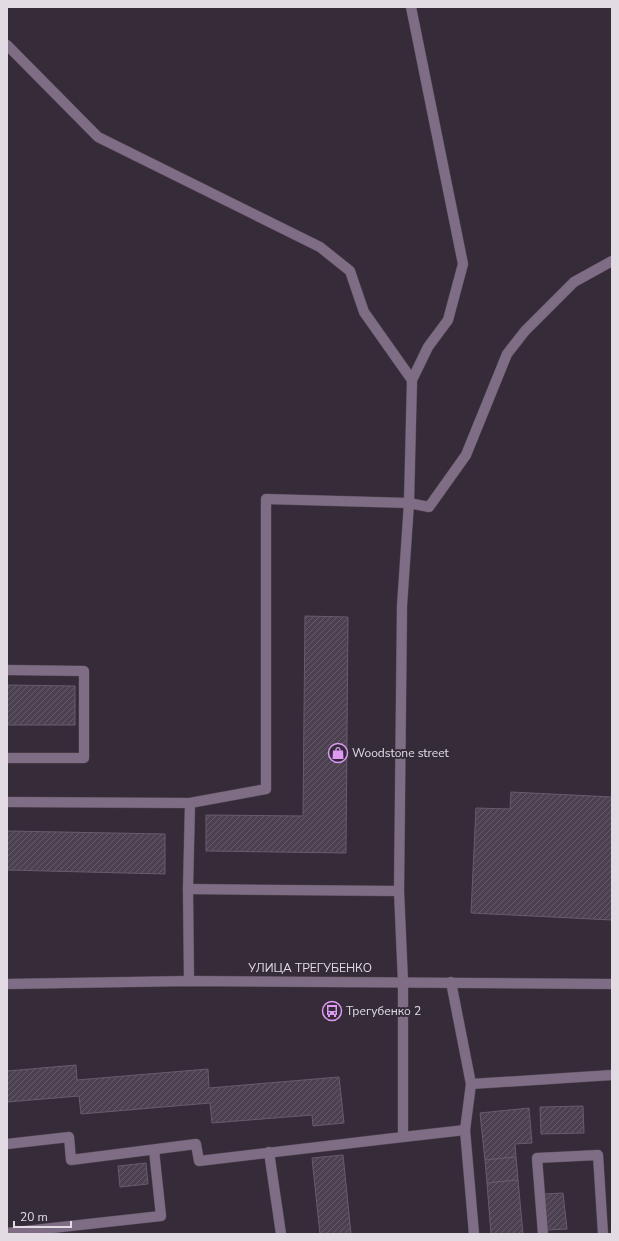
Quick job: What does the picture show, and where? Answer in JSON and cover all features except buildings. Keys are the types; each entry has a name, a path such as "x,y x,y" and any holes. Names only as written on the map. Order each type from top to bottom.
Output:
{"street":[{"path":"403,1137 403,982 399,891 402,606 409,503 412,380 428,347 448,320 463,264 411,7"},
{"path":"7,45 98,137 320,247 350,272 364,312 412,380"},
{"path":"7,802 190,803 266,789 266,499 409,503 429,507 466,455 507,354 525,331 574,282 612,261"},
{"path":"7,670 84,671 84,758 7,758"},
{"path":"189,981 188,889 190,803"},
{"path":"188,889 399,891"},
{"name":"УЛИЦА ТРЕГУБЕНКО","path":"7,984 189,981 612,984"},
{"path":"451,982 471,1084 465,1130 474,1234"},
{"path":"471,1084 612,1076"},
{"path":"7,1144 69,1137 71,1160 196,1144 199,1161 465,1130"},
{"path":"7,1233 161,1216 154,1150"},
{"path":"269,1152 281,1234"},
{"path":"543,1234 536,1158 598,1155 603,1234"}],"place":[{"name":"Woodstone street","path":"338,753"},
{"name":"Трегубенко 2","path":"332,1011"}]}
